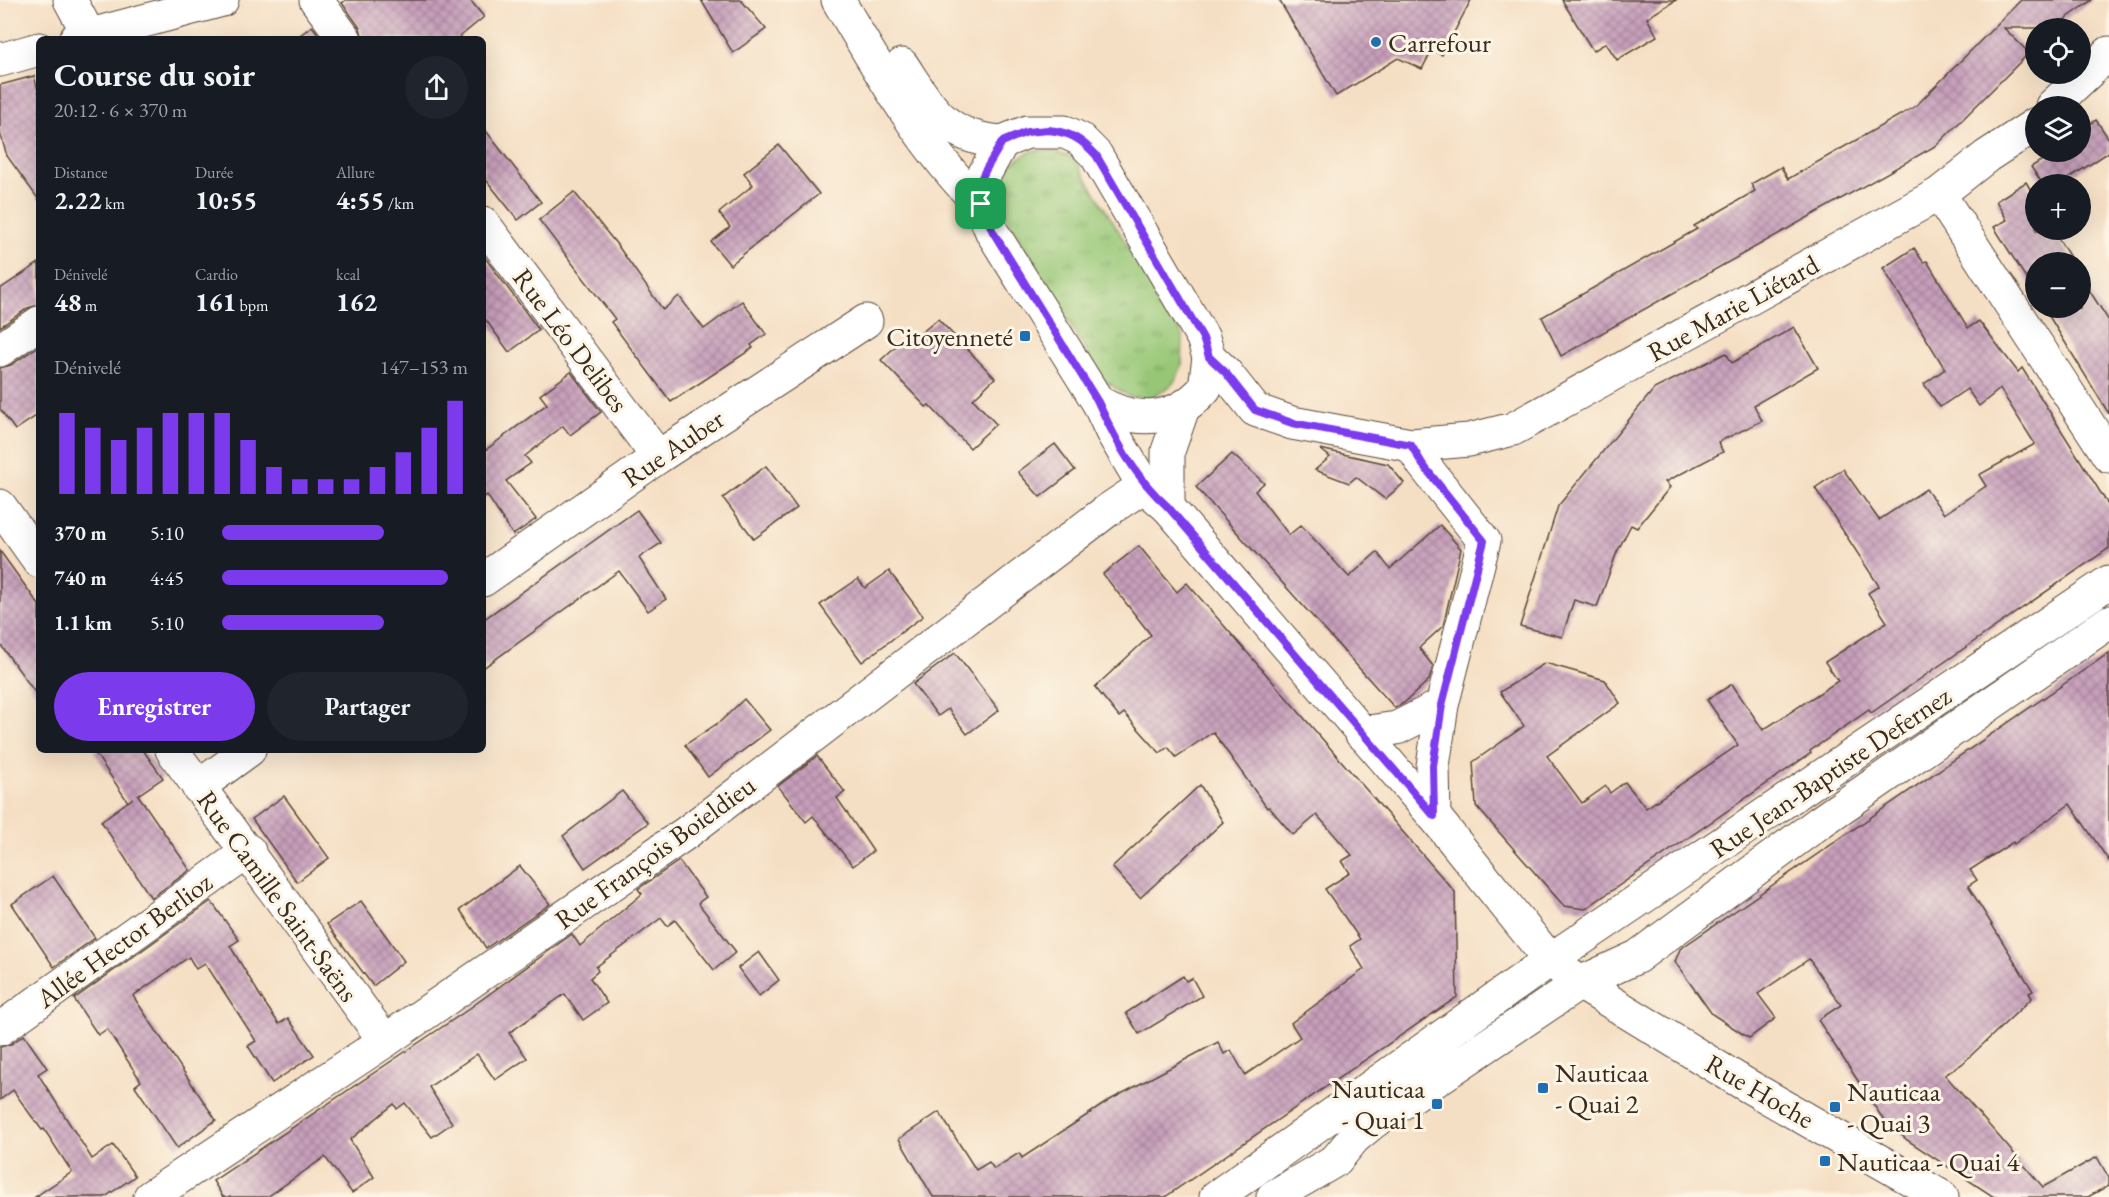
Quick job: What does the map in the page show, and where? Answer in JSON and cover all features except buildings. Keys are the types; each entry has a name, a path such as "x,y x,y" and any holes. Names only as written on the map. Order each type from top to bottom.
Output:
{"street":[{"path":"70,0 82,36"},
{"path":"86,36 222,0"},
{"path":"316,0 343,36"},
{"path":"838,0 910,118 962,186 981,204"},
{"path":"861,0 937,115 957,131 976,140 1002,142 1027,132 1048,130 1065,132 1080,139 1088,147 1120,193 1160,267 1203,338 1209,357 1205,388 1183,408 1173,430 1156,497"},
{"path":"0,60 36,50"},
{"path":"2063,96 2109,53"},
{"name":"Rue Marie Liétard","path":"1209,357 1225,372 1255,410 1292,423 1411,445 1469,440 1513,429 1939,194 1987,156 2025,131"},
{"path":"981,204 978,186 1002,142"},
{"path":"1939,194 2109,456"},
{"name":"Rue Hoche","path":"981,204 993,232 1098,402 1112,432 1156,497 1434,816 1550,960 1580,983 1743,1083 1942,1197"},
{"name":"Rue Léo Delibes","path":"486,227 658,457"},
{"name":"Rue Auber","path":"486,578 658,457 866,321"},
{"path":"0,350 36,325"},
{"path":"1098,402 1117,414 1136,418 1151,417 1183,408"},
{"path":"1411,445 1423,465 1484,541 1442,705 1433,766 1434,816"},
{"name":"Rue François Boieldieu","path":"150,1197 385,1041 686,833 1108,510 1156,497"},
{"path":"0,506 36,557"},
{"name":"Rue Jean-Baptiste Defernez","path":"1216,1197 1550,960 1807,789 2109,582"},
{"name":"Rue Jean-Baptiste Defernez","path":"1273,1197 1336,1160 1354,1138 1372,1123 1580,983 1646,951 1820,822 2109,622"},
{"path":"1361,733 1397,728 1442,705"},
{"name":"Rue Camille Saint-Saëns","path":"174,753 249,851 385,1041"},
{"path":"198,787 245,753"},
{"name":"Allée Hector Berlioz","path":"0,1029 249,851"}],"green space":[{"path":"1032,151 1052,151 1074,158 1183,336 1182,366 1173,384 1151,398 1130,397 1103,380 998,203 998,193 1005,171 1016,160"}],"place":[{"name":"Carrefour","path":"1376,42"},
{"name":"Citoyenneté","path":"1025,336"},
{"name":"Nauticaa - Quai 2","path":"1543,1088"},
{"name":"Nauticaa - Quai 1","path":"1437,1104"},
{"name":"Nauticaa - Quai 3","path":"1835,1107"},
{"name":"Nauticaa - Quai 4","path":"1825,1161"}],"route":[{"path":"1048,130 1065,132 1080,139 1096,155 1120,193 1154,257 1203,338 1209,357 1225,372 1255,410 1292,423 1411,445 1423,465 1484,541 1442,705 1433,766 1434,816 1168,507 1144,486 1112,432 1098,402 993,232 981,204 978,186 1002,142 1027,132 1048,130"}]}
